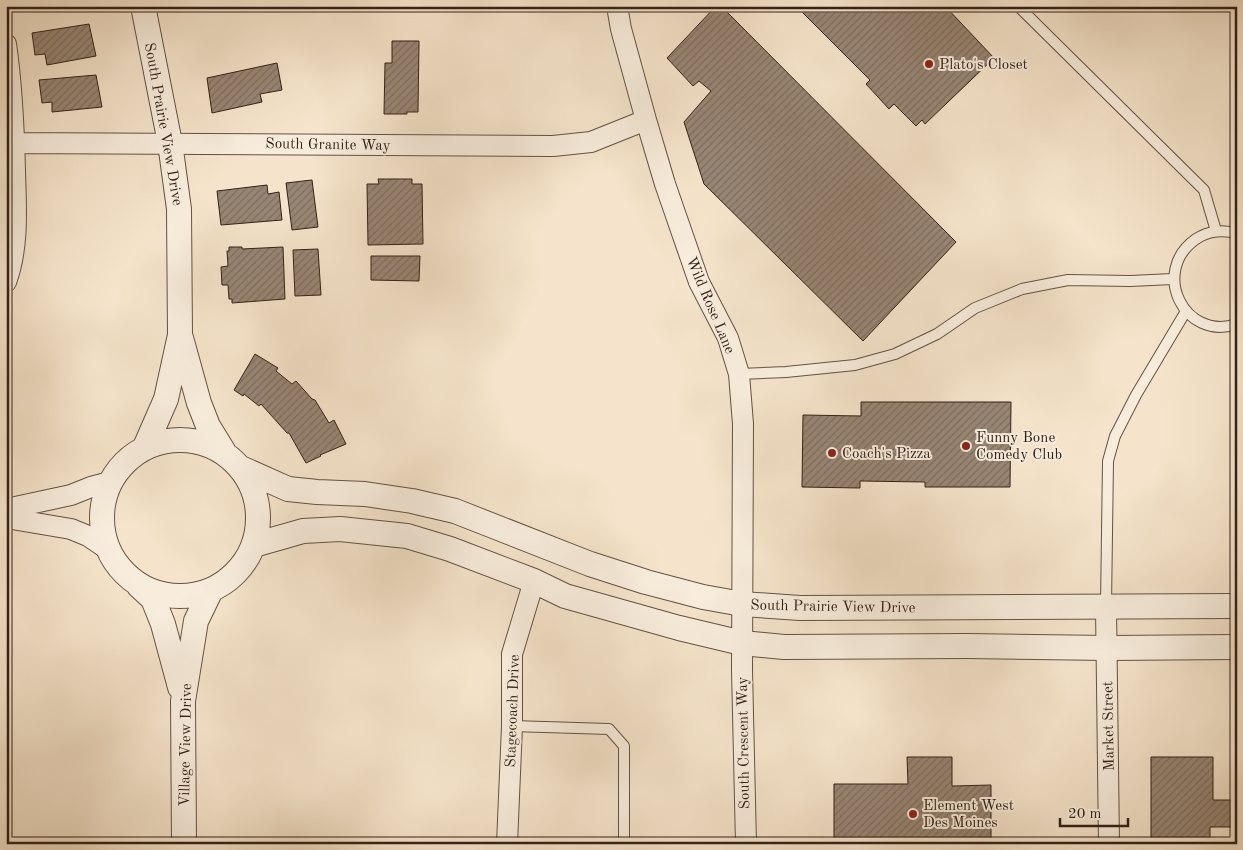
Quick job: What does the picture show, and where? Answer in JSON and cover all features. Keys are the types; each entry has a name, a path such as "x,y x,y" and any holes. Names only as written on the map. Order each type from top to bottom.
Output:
{"street":[{"name":"South Prairie View Drive","path":"143,6 170,143 179,209 180,335 166,399 145,447"},
{"name":"Wild Rose Lane","path":"617,6 621,29 665,184 699,282 728,338 739,374 743,424 742,643"},
{"path":"6,44 10,143 16,213 13,250 6,282"},
{"name":"South Granite Way","path":"10,143 553,146 591,142 646,120"},
{"path":"127,576 155,592 172,596 190,596 211,590 239,570 254,546 258,529 258,508 253,488 241,468 224,452 208,426 199,403 180,335"},
{"path":"183,701 170,648 154,599 127,576 110,551 103,528 103,505 110,482 121,466 136,452 145,447 169,440 188,439 208,444 224,452"},
{"name":"South Prairie View Drive","path":"241,468 288,489 365,494 412,501 455,511 590,564 703,597 742,604 800,608 1237,606"},
{"path":"6,509 71,495 110,482"},
{"path":"6,518 71,529 88,536 110,551"},
{"path":"254,546 303,530 340,529 407,536 450,549 534,581 565,596 679,628 742,643 784,647 1237,647"},
{"name":"Stagecoach Drive","path":"507,844 512,726 512,654 534,581"},
{"name":"Village View Drive","path":"184,844 183,701 196,621 211,590"},
{"name":"Market Street","path":"1106,607 1109,844"},
{"name":"South Crescent Way","path":"742,643 746,844"}],"lane":[{"path":"1018,6 1204,190 1216,231"},
{"path":"1237,234 1216,231 1202,235 1187,245 1177,261 1173,279 1177,296 1186,311 1198,321 1214,326 1237,324"},
{"path":"739,374 786,372 855,365 895,354 937,334 975,308 1022,289 1068,280 1130,281 1173,279"},
{"path":"1106,607 1108,460 1115,436 1136,395 1186,311"},
{"path":"512,726 609,729 624,746 624,844"}],"building":[{"path":"716,6 721,6 956,242 863,341 704,184 684,122 711,91 699,81 693,86 667,58"},
{"path":"787,6 945,6 994,58 925,124 922,120 916,126 894,104 889,109 866,84 870,80 797,7 792,12"},
{"path":"89,24 96,56 47,65 45,54 35,55 32,33"},
{"path":"392,41 419,41 418,112 384,114 385,63 392,63"},
{"path":"277,63 282,90 260,94 262,102 212,113 207,78"},
{"path":"96,75 102,107 52,112 52,102 42,103 39,80"},
{"path":"378,179 412,179 412,184 422,184 423,244 368,245 367,184 379,184"},
{"path":"312,180 318,227 292,230 286,183"},
{"path":"267,185 268,194 279,192 282,220 221,225 217,191"},
{"path":"229,247 242,247 242,249 283,247 285,299 232,303 232,299 229,299 228,285 222,285 221,267 228,266 227,251 229,251"},
{"path":"318,249 321,295 295,296 293,250"},
{"path":"371,256 420,256 419,281 371,280"},
{"path":"255,354 278,368 276,371 292,384 296,381 315,400 329,423 334,420 346,444 306,463 289,433 261,404 259,406 244,394 243,396 234,390"},
{"path":"861,402 1011,402 1010,487 925,487 925,482 860,481 860,488 802,487 803,415 861,416"},
{"name":"Element West Des Moines","path":"907,757 952,757 952,786 991,785 991,844 959,844 959,842 834,844 834,784 908,784"},
{"path":"1151,757 1213,757 1213,800 1232,800 1232,827 1210,827 1210,844 1151,844"}],"place":[{"name":"Plato's Closet","path":"929,64"},
{"name":"Funny Bone Comedy Club","path":"966,446"},
{"name":"Coach's Pizza","path":"832,453"},
{"name":"Element West Des Moines","path":"913,814"}]}
